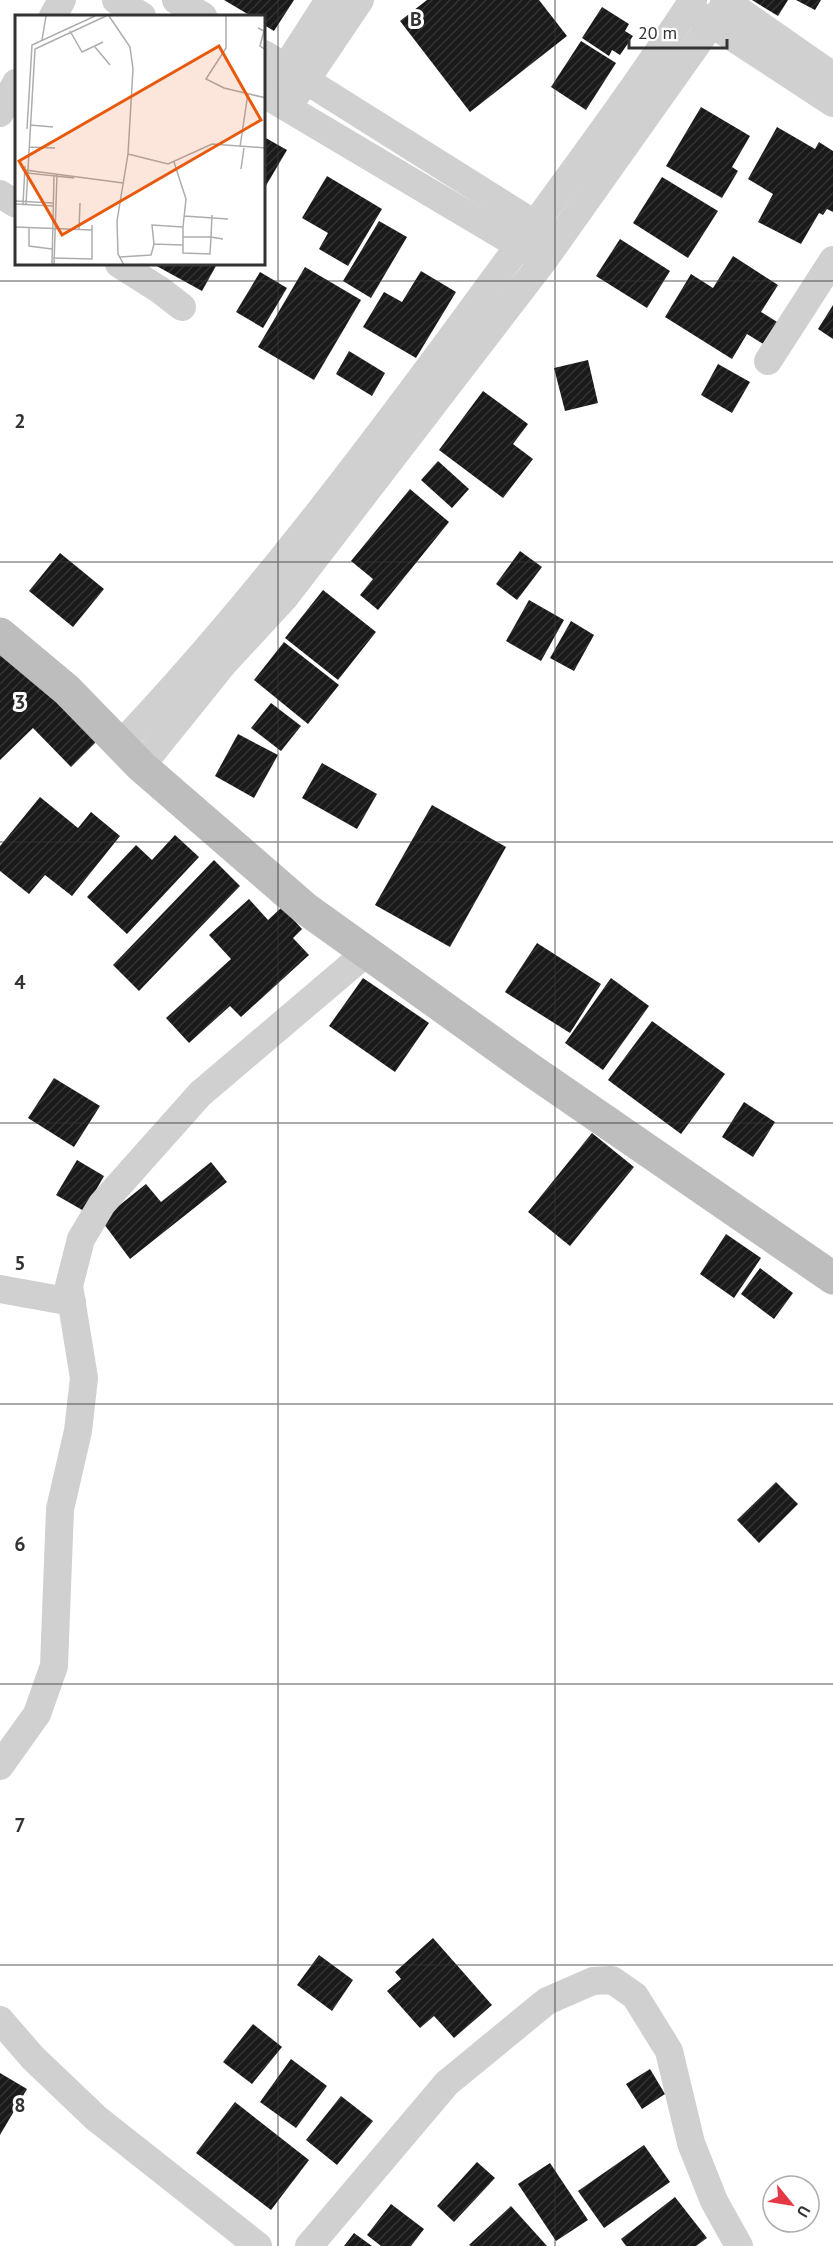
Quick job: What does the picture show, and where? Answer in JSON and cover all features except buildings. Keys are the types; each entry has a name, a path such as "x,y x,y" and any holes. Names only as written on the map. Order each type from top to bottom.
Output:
{"main road":[{"path":"0,634 67,690 131,755 306,909 708,1194 833,1278"}],"street":[{"path":"54,15 62,0"},
{"path":"116,0 140,15"},
{"path":"176,0 201,15"},
{"path":"329,0 285,67 273,100 539,242"},
{"path":"285,67 360,0"},
{"path":"539,242 685,3 721,9 833,76"},
{"path":"721,9 833,103"},
{"path":"131,755 224,663 285,597 325,526 539,242 721,9"},
{"path":"285,67 539,242"},
{"path":"0,113 15,85"},
{"path":"0,194 15,203"},
{"path":"768,362 833,260"},
{"path":"122,266 182,307"},
{"path":"0,1766 38,1714 54,1666 60,1509 78,1431 84,1378 69,1286 81,1239 109,1195 200,1094 366,952"},
{"path":"0,1289 72,1302"},
{"path":"309,2246 447,2083 547,2001 593,1981 612,1980 635,1996 669,2051 691,2142 714,2201 739,2246"},
{"path":"0,2020 33,2058 96,2118 258,2246"}]}
